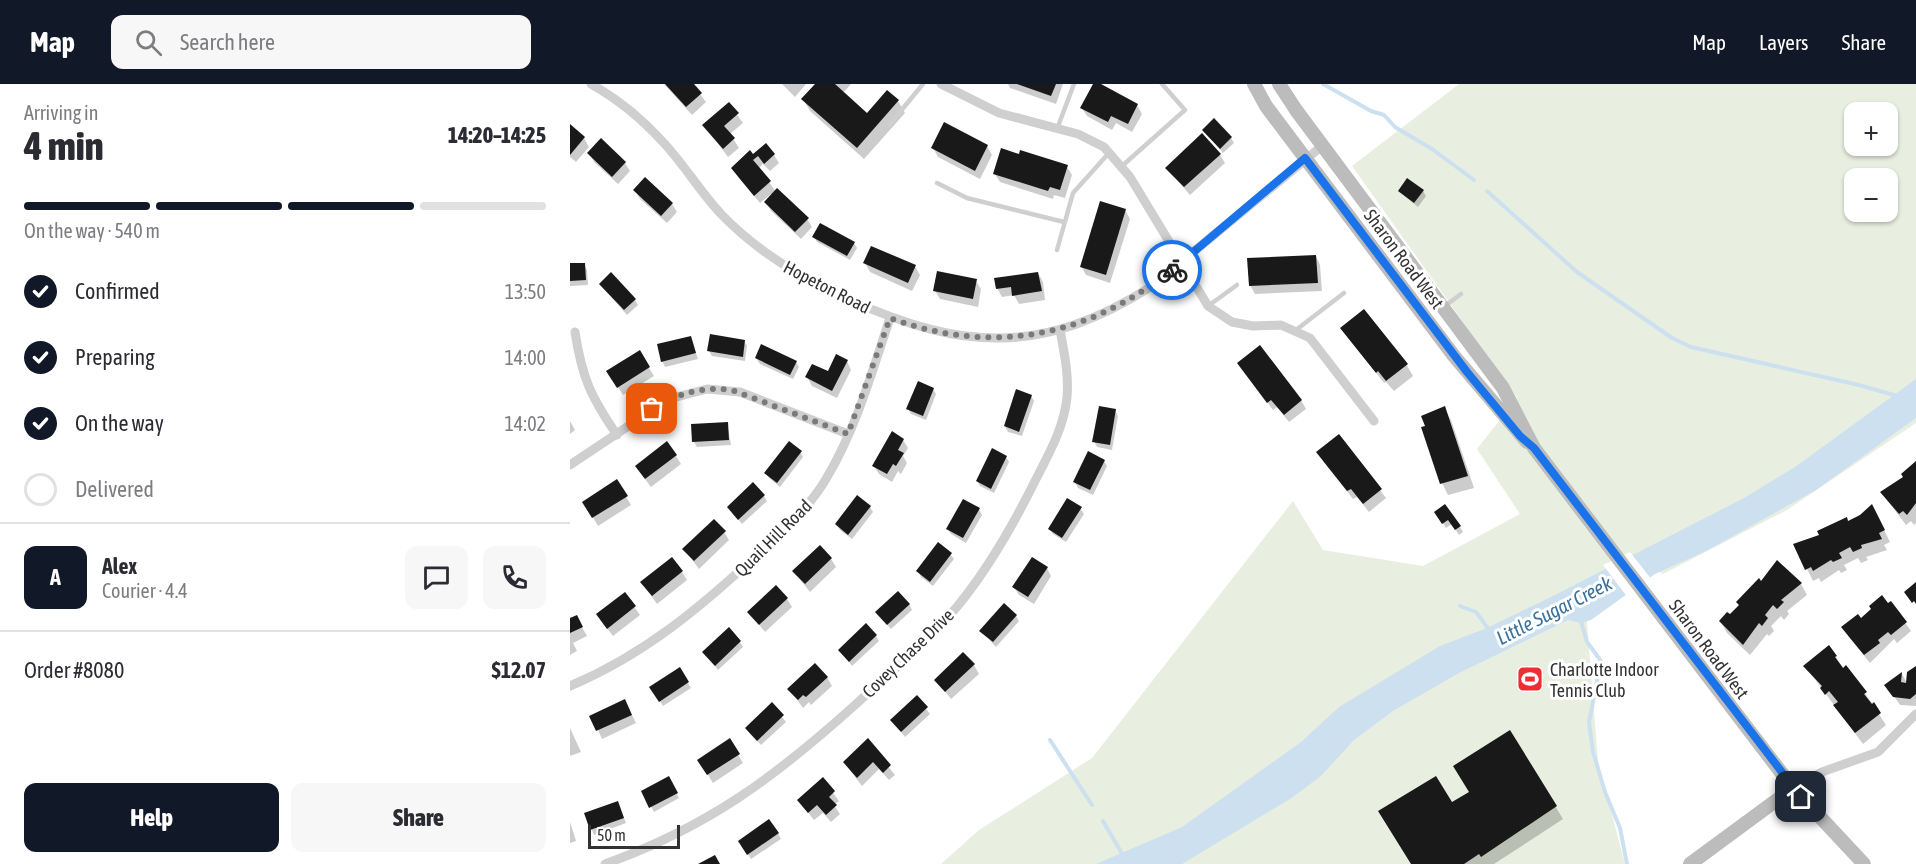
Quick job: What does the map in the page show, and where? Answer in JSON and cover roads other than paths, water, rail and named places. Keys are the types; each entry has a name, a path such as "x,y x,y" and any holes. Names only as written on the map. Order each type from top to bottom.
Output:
{"main road":[{"name":"Sharon Road West","path":"1254,84 1266,106 1460,364 1520,436 1534,448"},
{"name":"Sharon Road West","path":"1279,84 1322,146 1503,388 1534,448 1793,788 1864,864"},
{"path":"1690,864 1793,788"}],"street":[{"name":"Hopeton Road","path":"591,84 642,120 663,142 721,214 759,249 816,285 890,318 938,333 966,337 998,338 1060,330 1097,317 1125,303 1180,263 1322,146"},
{"path":"941,84 999,113 1087,137 1110,152 1122,166 1208,306 1232,322 1281,325 1296,330 1316,344 1374,421"},
{"name":"Quail Hill Road","path":"570,686 624,660 661,637 714,595 807,505 826,480 848,434 890,318"},
{"name":"Covey Chase Drive","path":"605,864 672,837 744,796 813,743 912,653 951,614 1000,546 1055,440 1067,398 1066,367 1060,330"},
{"path":"575,332 581,369 587,387 617,435"},
{"path":"570,465 669,399 687,392 717,388 740,392 848,434"},
{"path":"1793,788 1822,772 1878,752 1916,714"}],"lane":[{"path":"890,124 923,84"},
{"path":"1057,129 1074,84"},
{"path":"1122,166 1185,110 1162,84"},
{"path":"1057,249 1073,193 1110,152"},
{"path":"937,183 967,198 1064,222"},
{"path":"1208,306 1237,285"},
{"path":"1296,330 1344,293"},
{"path":"1443,308 1461,294"}],"water":[{"name":"Little Sugar Creek","path":"1916,379 1916,418 1816,490 1706,551 1655,574 1591,620 1581,623 1568,620 1459,673 1393,711 1354,740 1321,776 1293,797 1182,864 1096,864 1182,827 1301,742 1339,707 1440,646 1487,628 1551,597 1744,498 1795,467"}],"waterway":[{"path":"1323,84 1371,111 1384,115 1395,127 1432,149 1474,180"},
{"path":"1487,191 1577,272 1672,338 1691,347 1859,385 1897,396"},
{"name":"Little Sugar Creek","path":"1460,606 1476,612 1490,631"},
{"name":"Little Sugar Creek","path":"1580,618 1587,642 1601,661 1589,722 1593,752 1605,792 1620,828 1627,864"},
{"path":"1050,740 1092,805"},
{"path":"1103,821 1128,864"}],"place":[{"name":"Charlotte Indoor Tennis Club","path":"1530,679"}]}
